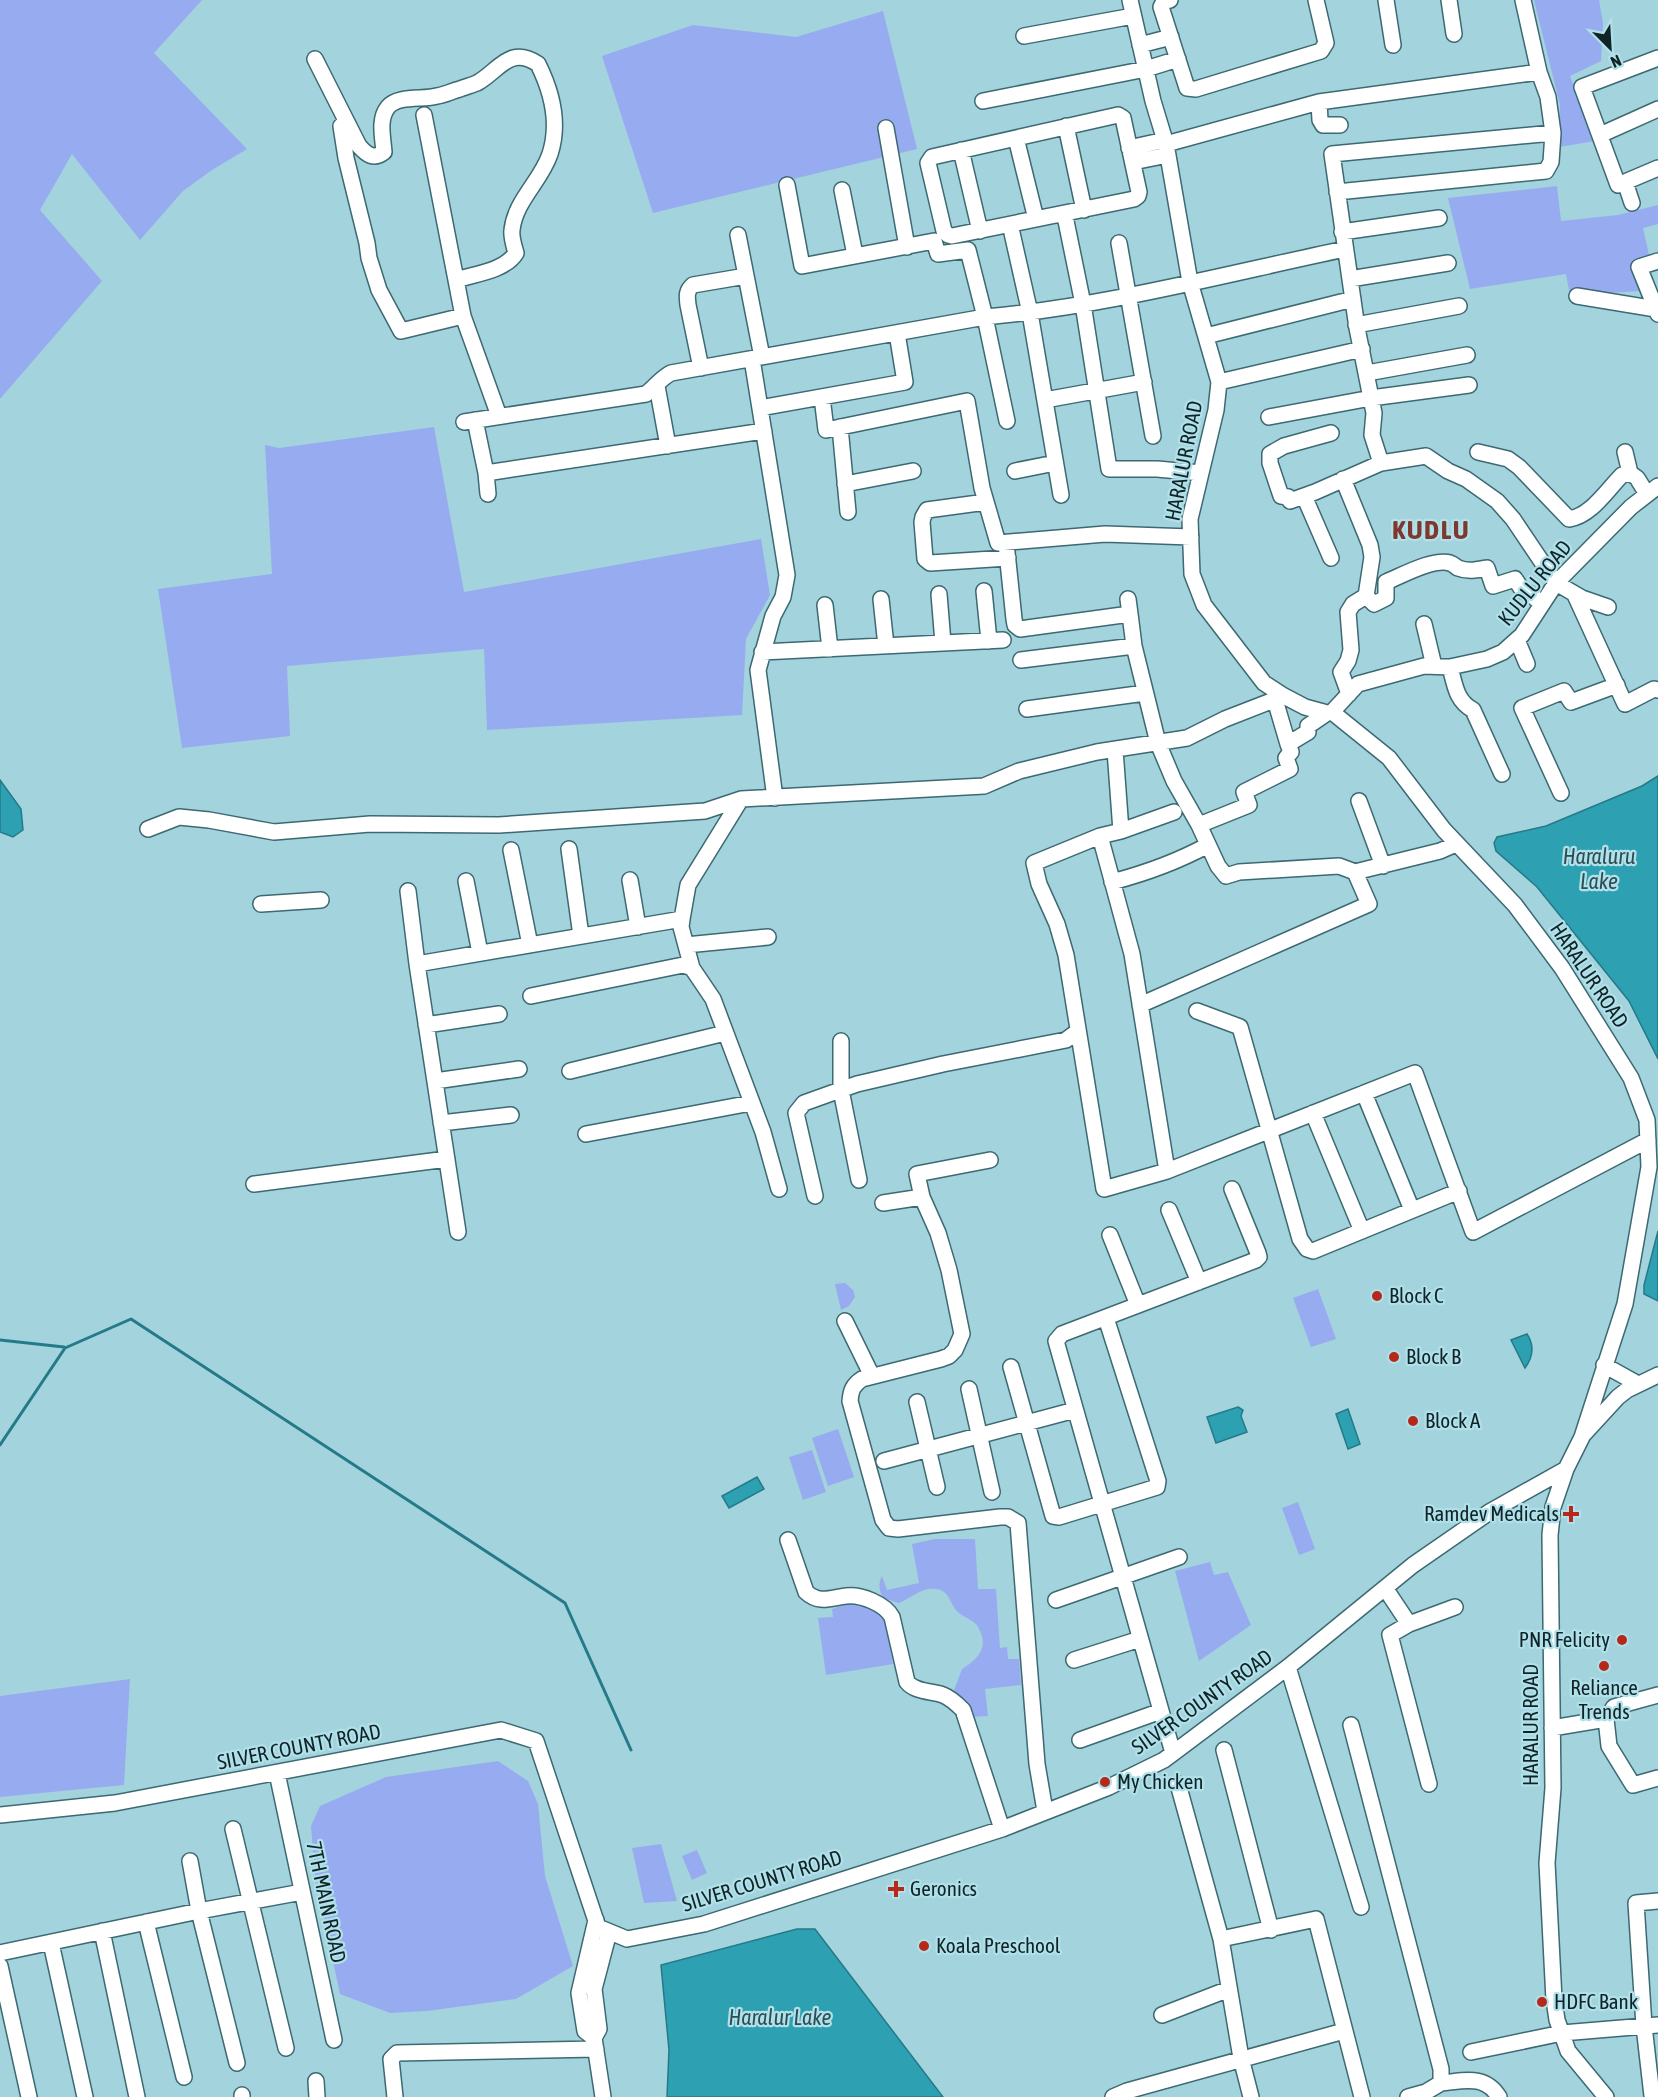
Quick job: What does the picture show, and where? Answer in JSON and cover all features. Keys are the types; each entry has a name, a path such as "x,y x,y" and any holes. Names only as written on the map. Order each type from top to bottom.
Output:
{"street":[{"name":"HARALUR ROAD","path":"1130,0 1166,147 1190,282 1219,382 1216,410 1190,519 1192,574 1204,605 1264,683 1279,698 1329,713 1389,758 1417,797 1456,844 1515,905 1562,968 1631,1078 1647,1120 1649,1167 1625,1304 1582,1437 1566,1469 1553,1507 1550,1535 1553,1788 1547,1863 1554,2000 1557,2020 1568,2051 1606,2097"},
{"path":"1170,0 1164,1 1161,7 1187,88 1196,89 1322,51 1326,43 1316,0"},
{"path":"1386,0 1393,45"},
{"path":"1449,0 1454,34"},
{"path":"1337,192 1546,171 1551,162 1553,133 1548,97 1539,72 1524,0"},
{"path":"1024,36 1133,16"},
{"path":"1140,45 1171,37"},
{"path":"315,59 359,146 372,157 380,156 384,152 382,117 389,105 396,101 436,97 477,82 495,70 502,62 516,58 525,58 538,63 547,82 555,124 550,155 517,213 512,231 516,253 513,258 493,269 456,280"},
{"path":"1658,58 1582,87 1618,185 1658,168"},
{"path":"983,101 1146,69 1178,59"},
{"path":"1131,155 1319,102 1539,72"},
{"path":"1319,102 1320,120 1323,125 1340,125"},
{"path":"1600,135 1658,109"},
{"path":"1118,114 1123,118 1138,196 1134,199 1084,210 980,231 948,235 944,231 928,163 933,157 1016,138 1118,114"},
{"path":"424,115 463,316 499,416"},
{"path":"341,126 369,258 387,307 401,331 463,316"},
{"path":"1066,126 1084,210"},
{"path":"886,128 907,248"},
{"path":"1380,463 1372,435 1374,413 1356,325 1332,154 1553,133"},
{"path":"1016,138 1036,219"},
{"path":"961,150 980,231"},
{"path":"1626,182 1632,203"},
{"path":"788,185 802,266 855,255 907,248 934,241 938,254 968,250 1007,421"},
{"path":"842,190 855,255"},
{"path":"1342,232 1438,218"},
{"path":"1066,221 1083,304 1108,469 1157,469 1201,473"},
{"path":"1012,233 1030,313 1061,495"},
{"path":"738,235 757,358 760,408 787,575 783,597 773,616 758,670 775,798"},
{"path":"1119,243 1153,436"},
{"path":"488,494 486,473 470,421 646,394 657,386 662,378 671,373 985,317 1030,313 1129,296 1345,249"},
{"path":"1657,310 1639,267 1658,261"},
{"path":"1350,279 1448,263"},
{"path":"700,368 688,305 689,289 693,285 746,276"},
{"path":"1577,296 1657,310"},
{"path":"1206,336 1353,299"},
{"path":"1356,325 1459,306"},
{"path":"760,408 905,382 897,333"},
{"path":"1219,382 1362,349"},
{"path":"1367,373 1467,355"},
{"path":"1045,400 1144,382"},
{"path":"1269,417 1371,398 1469,385"},
{"path":"657,386 668,446"},
{"path":"822,397 826,430 967,401 986,502 998,543 1007,550 1015,625 1020,629 1129,606 1134,646 1158,743 1174,781 1199,825 1218,866 1226,876 1239,872 1339,866 1355,872 1440,851 1456,844"},
{"path":"840,427 848,512"},
{"path":"486,473 764,431"},
{"path":"1331,433 1284,446 1270,454 1270,463 1281,496 1288,497 1290,501 1380,463 1426,456 1448,471 1466,479 1497,501 1513,519 1556,583 1575,595 1608,607"},
{"path":"1478,452 1508,459 1519,467 1569,519 1578,518 1586,513 1623,475 1630,473"},
{"path":"1624,452 1630,473 1653,490"},
{"path":"1015,471 1055,463"},
{"path":"845,484 913,471"},
{"path":"1343,479 1370,545 1372,557 1366,596 1353,604 1348,612 1350,650 1348,661 1341,672 1349,694"},
{"name":"KUDLU ROAD","path":"1288,744 1308,732 1308,726 1329,713 1359,684 1424,666 1442,667 1487,659 1503,652 1517,640 1556,583 1631,507 1653,490"},
{"path":"1304,496 1331,558"},
{"path":"986,502 927,510 922,516 925,559 930,563 1105,534 1191,537"},
{"path":"1366,596 1374,604 1386,598 1386,582 1420,567 1450,563 1472,571 1487,568 1493,586 1515,579 1522,591 1529,592 1542,604"},
{"path":"762,652 996,641 984,591"},
{"path":"939,594 943,643"},
{"path":"1575,595 1626,704 1654,689 1658,690"},
{"path":"881,599 886,646"},
{"path":"825,605 830,649"},
{"path":"1424,624 1442,667 1463,705 1473,710 1502,774"},
{"path":"1517,640 1527,664"},
{"path":"1021,660 1134,646"},
{"path":"1561,793 1522,708 1564,692 1571,702 1617,685"},
{"path":"1027,709 1145,693"},
{"path":"148,829 179,817 274,832 370,824 499,825 705,811 741,799 984,786 1019,771 1114,750 1187,738 1225,719 1279,698 1291,752 1286,758 1290,769 1244,792 1249,805 1199,825"},
{"path":"1114,750 1121,831"},
{"path":"741,799 688,885 681,927 692,968 713,999 762,1132 779,1189"},
{"path":"1359,801 1383,866"},
{"path":"1174,812 1100,836 1034,863 1039,884 1058,924 1063,945 1104,1189 1167,1171 1414,1073 1473,1232 1648,1140"},
{"path":"1100,836 1132,954 1167,1171"},
{"path":"1112,882 1154,871 1208,845"},
{"path":"569,849 581,936"},
{"path":"511,850 530,945"},
{"path":"1140,1005 1369,904 1355,872"},
{"path":"630,880 638,927"},
{"path":"466,881 480,953"},
{"path":"408,891 458,1232"},
{"path":"261,904 321,900"},
{"path":"417,964 682,919"},
{"path":"686,945 768,937"},
{"path":"531,996 683,964 692,968"},
{"path":"1197,1011 1240,1027 1300,1239 1307,1249 1313,1251 1459,1191"},
{"path":"426,1025 499,1014"},
{"path":"815,1196 796,1113 804,1103 857,1084 943,1064 1066,1040 1078,1031"},
{"path":"570,1071 725,1033"},
{"path":"841,1041 841,1090 859,1180"},
{"path":"435,1081 519,1069"},
{"path":"1364,1093 1412,1210"},
{"path":"586,1134 751,1102"},
{"path":"1313,1113 1362,1231"},
{"path":"441,1123 511,1115"},
{"path":"254,1184 447,1159"},
{"path":"990,1160 917,1174 922,1197 934,1220 949,1270 962,1334 955,1350 949,1356 872,1376 855,1383 850,1401 885,1525 898,1529 1008,1517 1018,1523 1037,1764 1045,1811"},
{"path":"1173,1753 1056,1341 1062,1334 1256,1260 1259,1257 1232,1189"},
{"path":"883,1203 922,1197"},
{"path":"1169,1210 1198,1282"},
{"path":"1110,1235 1138,1305"},
{"path":"1011,1366 1053,1516 1059,1517 1154,1489 1159,1484 1106,1318"},
{"path":"845,1321 872,1376"},
{"path":"1604,1365 1638,1384"},
{"path":"1582,1437 1618,1397 1658,1375"},
{"path":"969,1389 992,1492"},
{"path":"917,1402 937,1487"},
{"path":"884,1461 1075,1410"},
{"name":"SILVER COUNTY ROAD","path":"0,1815 115,1803 501,1730 536,1741 598,1927 627,1939 704,1924 945,1845 1002,1829 1109,1787 1164,1760 1288,1667 1413,1565 1485,1515 1566,1469"},
{"path":"788,1540 806,1592 811,1597 822,1601 849,1595 881,1604 892,1617 907,1682 911,1687 944,1696 963,1710 1002,1829"},
{"path":"1056,1600 1179,1557"},
{"path":"1385,1588 1409,1624"},
{"path":"1429,1784 1390,1635 1409,1624 1455,1607"},
{"path":"1074,1660 1140,1639"},
{"path":"1288,1667 1361,1907"},
{"path":"1658,1695 1614,1707 1606,1719 1609,1746 1633,1785 1658,1778"},
{"path":"1080,1740 1161,1711"},
{"path":"1552,1728 1606,1719"},
{"path":"1351,1725 1441,2069 1441,2082"},
{"path":"1224,1750 1271,1930"},
{"name":"7TH MAIN ROAD","path":"277,1773 334,2040"},
{"path":"1178,1784 1221,1939 1241,2058 1251,2097"},
{"path":"233,1829 286,2048"},
{"path":"190,1861 199,1911 237,2063"},
{"path":"0,1953 302,1892"},
{"path":"1652,2096 1651,2025 1636,1903 1658,1901"},
{"path":"1221,1939 1316,1919 1362,2097"},
{"path":"595,2043 585,2031 579,1993 596,1920"},
{"path":"146,1922 184,2077"},
{"path":"102,1931 137,2097"},
{"path":"603,2097 595,2043 599,2029 594,1989 609,1932"},
{"path":"51,1943 85,2097"},
{"path":"0,1966 29,2097"},
{"path":"1162,2015 1229,1989"},
{"path":"1472,2052 1562,2033 1651,2025"},
{"path":"1113,2097 1159,2090 1241,2058 1344,2031"},
{"path":"395,2097 391,2059 397,2053 595,2043"},
{"path":"1408,2097 1426,2095 1441,2082 1482,2080 1499,2097"}],"shaded area":[{"path":"0,0 202,0 154,53 247,149 183,191 140,240 72,154 40,210 102,281 0,399"},
{"path":"1534,0 1599,0 1603,23 1601,61 1570,76 1595,141 1559,147 1560,105"},
{"path":"883,11 917,149 653,213 602,56 693,25 796,37"},
{"path":"1557,186 1561,221 1618,215 1658,205 1658,224 1643,228 1649,255 1635,265 1642,291 1570,295 1566,274 1470,289 1448,198"},
{"path":"434,427 464,592 761,539 770,595 746,639 742,715 487,730 484,649 287,666 290,736 182,748 158,589 272,574 265,445 279,448"},
{"path":"845,1283 853,1290 855,1297 849,1306 841,1310 835,1284"},
{"path":"1318,1289 1336,1339 1311,1347 1293,1298"},
{"path":"838,1429 854,1477 828,1486 812,1438"},
{"path":"812,1450 826,1492 803,1500 789,1457"},
{"path":"1298,1502 1315,1549 1299,1555 1282,1508"},
{"path":"935,1539 975,1539 978,1589 996,1589 1000,1648 1007,1647 1008,1659 1019,1659 1021,1685 985,1689 988,1716 972,1717 953,1693 962,1669 981,1652 983,1641 976,1625 955,1609 948,1596 941,1590 925,1590 899,1603 883,1598 881,1592 882,1576 887,1590 919,1583 912,1544"},
{"path":"1210,1562 1214,1575 1228,1572 1251,1625 1199,1661 1175,1571"},
{"path":"848,1604 862,1605 880,1615 888,1631 893,1664 826,1675 818,1618 833,1617 832,1609"},
{"path":"130,1679 124,1785 0,1797 0,1696"},
{"path":"498,1761 528,1781 538,1804 545,1876 573,1966 516,1999 427,2011 390,2013 340,1994 315,1875 311,1826 320,1806 386,1777"},
{"path":"661,1844 677,1901 644,1903 632,1848"},
{"path":"697,1850 707,1873 692,1880 682,1856"}],"water":[{"name":"Haraluru Lake","path":"1658,776 1658,1059 1629,1001 1537,887 1496,851 1494,843 1497,837 1546,826 1642,786"},
{"path":"0,780 21,809 23,830 13,837 0,832"},
{"path":"1658,1231 1658,1301 1644,1294 1644,1285"},
{"path":"1527,1334 1532,1351 1525,1368 1511,1340"},
{"path":"1238,1407 1243,1410 1241,1416 1247,1432 1216,1443 1207,1417"},
{"path":"1348,1409 1360,1444 1348,1449 1336,1414"},
{"path":"757,1477 764,1489 729,1508 722,1496"},
{"name":"Haralur Lake","path":"797,1929 815,1929 943,2097 667,2097 669,2050 661,1965"}],"waterway":[{"path":"0,1445 65,1348 131,1319 565,1603 631,1750"},
{"path":"0,1340 64,1347"}],"place":[{"name":"Block C","path":"1377,1296"},
{"name":"Block B","path":"1394,1357"},
{"name":"Block A","path":"1413,1421"},
{"name":"Ramdev Medicals","path":"1571,1514"},
{"name":"PNR Felicity","path":"1622,1640"},
{"name":"Reliance Trends","path":"1604,1666"},
{"name":"My Chicken","path":"1105,1782"},
{"name":"Geronics","path":"896,1889"},
{"name":"Koala Preschool","path":"924,1946"},
{"name":"HDFC Bank","path":"1542,2002"}],"district":[{"name":"KUDLU","path":"1431,530"}]}
